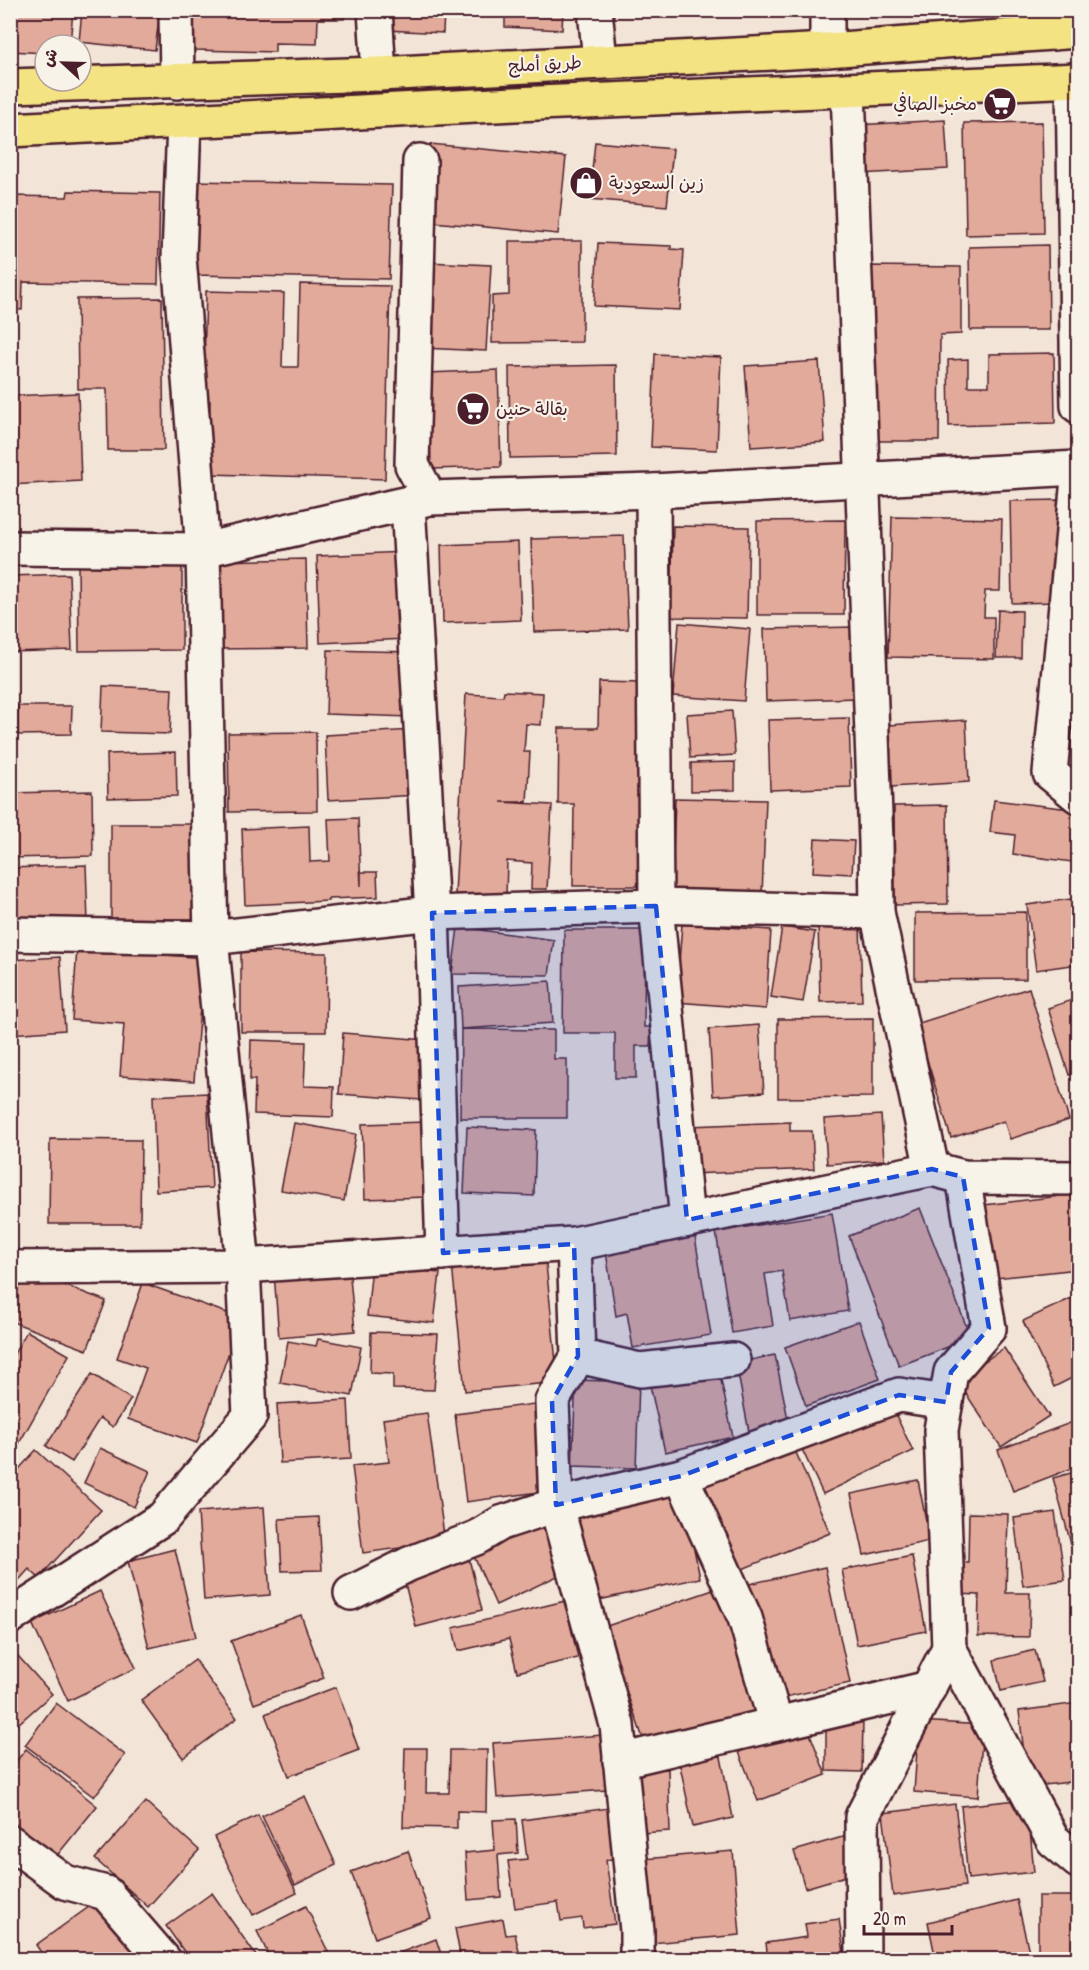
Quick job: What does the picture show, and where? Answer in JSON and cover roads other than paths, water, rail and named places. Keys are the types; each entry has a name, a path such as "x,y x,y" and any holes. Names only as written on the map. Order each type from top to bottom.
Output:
{"highway":[{"name":"طريق أملج","path":"10,86 379,74 600,60 827,50 1062,25"},
{"path":"10,130 515,104 1076,80"}],"street":[{"path":"176,10 177,82"},
{"path":"375,10 379,74"},
{"path":"595,10 600,60"},
{"path":"827,10 827,50"},
{"path":"1076,80 1078,406"},
{"path":"848,90 877,912 932,1169"},
{"path":"10,1617 163,1518 250,1416 243,1266 211,938 203,550 179,257 184,122"},
{"path":"420,161 412,465 419,501 443,1253"},
{"path":"10,548 203,550 419,501 1078,468"},
{"path":"1078,479 1050,773 1078,796"},
{"path":"653,490 656,906 687,1220"},
{"path":"10,934 211,938 432,913 656,906 877,912"},
{"path":"10,1268 243,1266 574,1244 932,1169 963,1177 1078,1178"},
{"path":"963,1177 989,1328 951,1372 941,1430 949,1648 1053,1840 1078,1861"},
{"path":"574,1244 578,1356 552,1401 556,1505 617,1725 637,1930 637,1959"},
{"path":"578,1356 640,1370 733,1360"},
{"path":"351,1593 409,1564 476,1538 501,1523 556,1505 681,1476 899,1395 946,1402"},
{"path":"681,1476 745,1618 776,1724"},
{"path":"863,1959 862,1817 949,1648"},
{"path":"620,1761 929,1688"},
{"path":"10,1842 65,1882 106,1893 164,1959"}],"place":[{"name":"مخبز الصافي","path":"1000,104"},
{"name":"زين السعودية","path":"586,183"},
{"name":"بقالة حنين","path":"473,409"}]}
